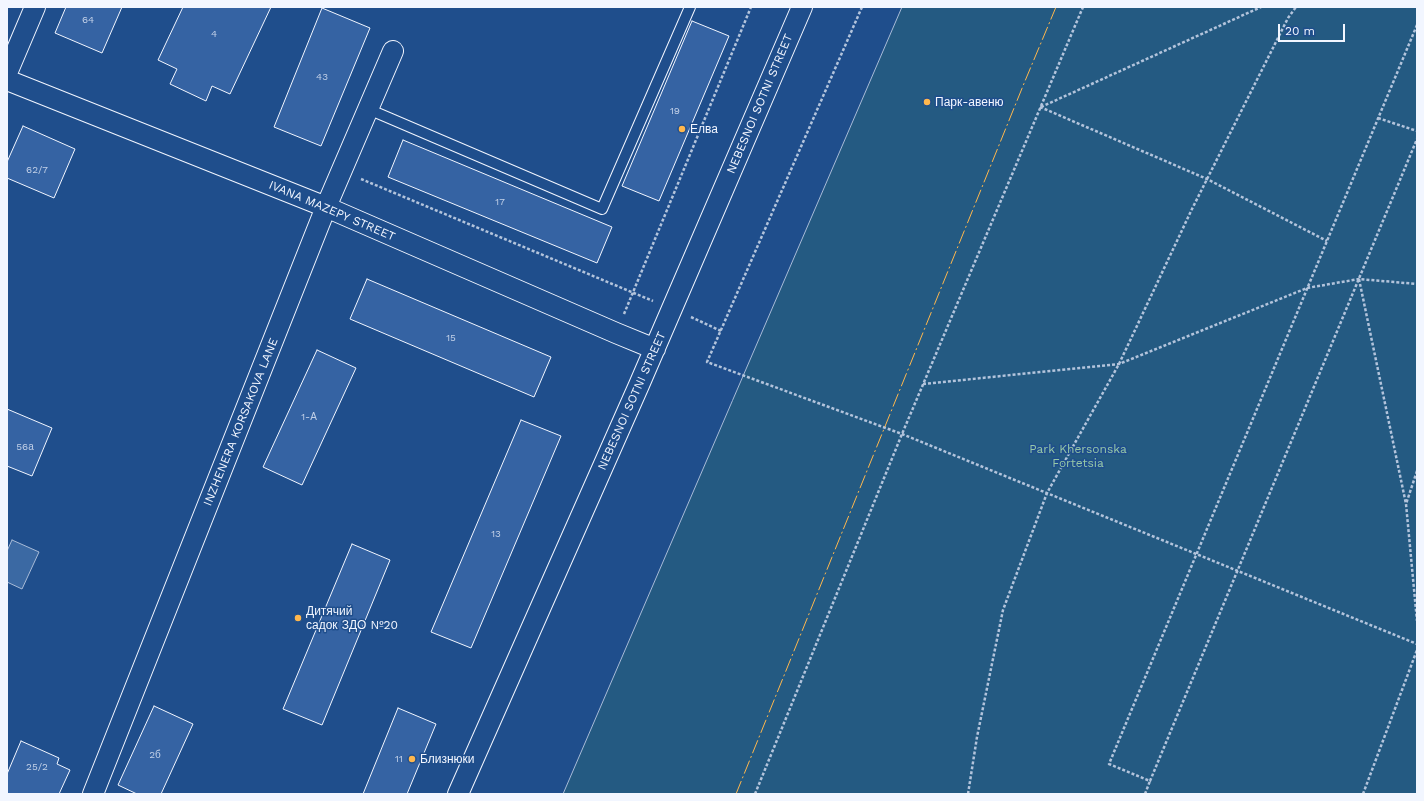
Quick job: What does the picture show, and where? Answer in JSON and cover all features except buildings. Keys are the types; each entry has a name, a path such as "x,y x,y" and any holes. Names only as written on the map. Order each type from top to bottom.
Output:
{"street":[{"path":"7,73 36,7"},
{"name":"NEBESNOI SOTNI STREET","path":"458,794 655,349 798,8"},
{"name":"INZHENERA KORSAKOVA LANE","path":"93,794 326,207 394,51"},
{"name":"IVANA MAZEPY STREET","path":"7,80 326,207 655,349"}],"lane":[{"path":"368,109 602,209 690,7"}],"path":[{"path":"616,333 752,7"},
{"path":"862,7 707,362 902,434 1417,644"},
{"path":"755,794 902,434 1082,7"},
{"path":"1040,107 1261,7"},
{"path":"968,794 977,737 1003,610 1048,493 1119,364 1207,179 1288,18 1296,7"},
{"path":"1150,781 1108,764 1417,25"},
{"path":"1040,107 1207,179 1327,241"},
{"path":"1378,118 1417,131"},
{"path":"1145,794 1417,139"},
{"path":"342,171 672,309 721,331"},
{"path":"923,384 1119,364 1307,288 1359,279 1417,284"},
{"path":"1359,279 1406,504 1417,621"},
{"path":"1406,504 1417,471"},
{"path":"1363,794 1417,650"}],"green space":[{"name":"Park Khersonska Fortetsia","path":"902,7 1417,7 1417,794 563,794"}],"shaded area":[{"path":"12,540 39,552 22,589 7,582 7,551"}],"power":[{"path":"736,794 1056,7"}],"place":[{"name":"Парк-авеню","path":"927,102"},
{"name":"Елва","path":"682,129"},
{"name":"Дитячий садок ЗДО №20","path":"298,618"},
{"name":"Близнюки","path":"412,759"}]}
